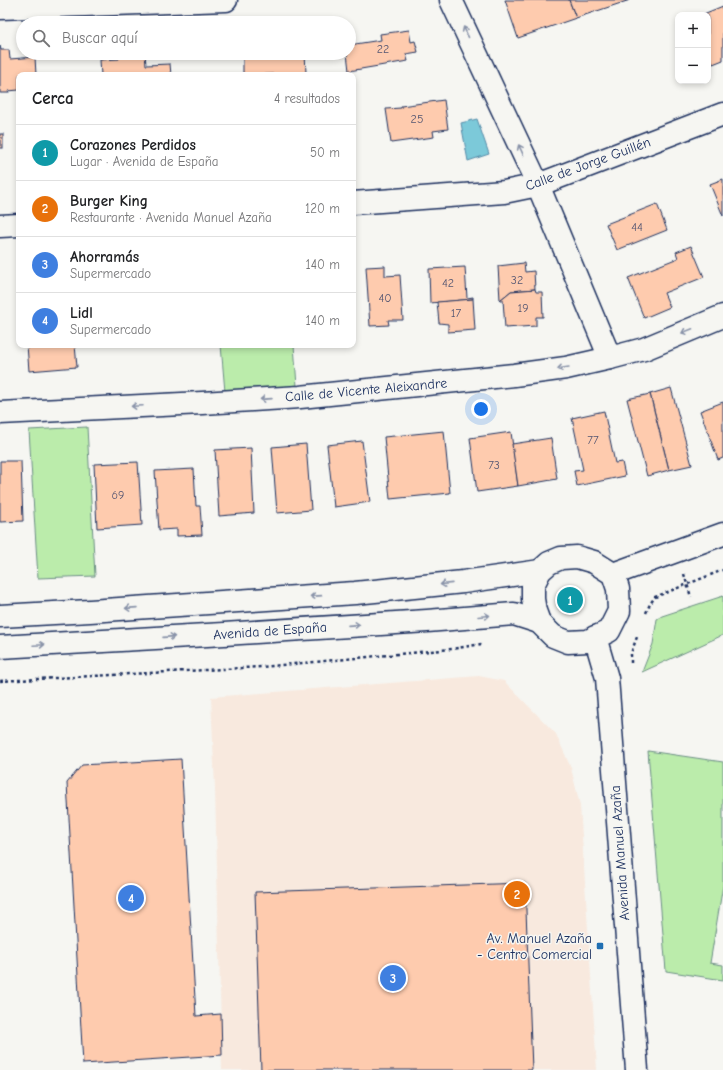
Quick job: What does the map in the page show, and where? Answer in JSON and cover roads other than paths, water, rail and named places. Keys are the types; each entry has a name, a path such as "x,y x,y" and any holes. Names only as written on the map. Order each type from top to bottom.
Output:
{"street":[{"path":"0,8 226,0"},
{"path":"451,0 538,185 610,358"},
{"name":"Calle de Jorge Guillén","path":"356,203 504,192 538,185 723,114"},
{"path":"0,226 16,225"},
{"name":"Calle de Vicente Aleixandre","path":"0,413 300,397 514,375 566,368 644,349 723,316"},
{"path":"613,574 723,534"},
{"path":"577,557 594,562 613,574 618,589 619,611 609,631 588,641 568,642 553,636 540,622 535,611 533,585 540,571 549,563 561,558 577,557"},
{"path":"0,616 355,593 463,582 540,571"},
{"name":"Avenida de España","path":"0,647 514,614 540,622"},
{"name":"Avenida Manuel Azaña","path":"595,637 607,678 637,1070"}],"water":[{"path":"477,119 489,154 468,161 461,123"}],"place":[{"name":"Corazones Perdidos","path":"570,600"},
{"name":"Burger King","path":"517,894"},
{"name":"Lidl","path":"131,898"},
{"name":"Av. Manuel Azaña - Centro Comercial","path":"600,946"},
{"name":"Ahorramás","path":"393,978"}]}
